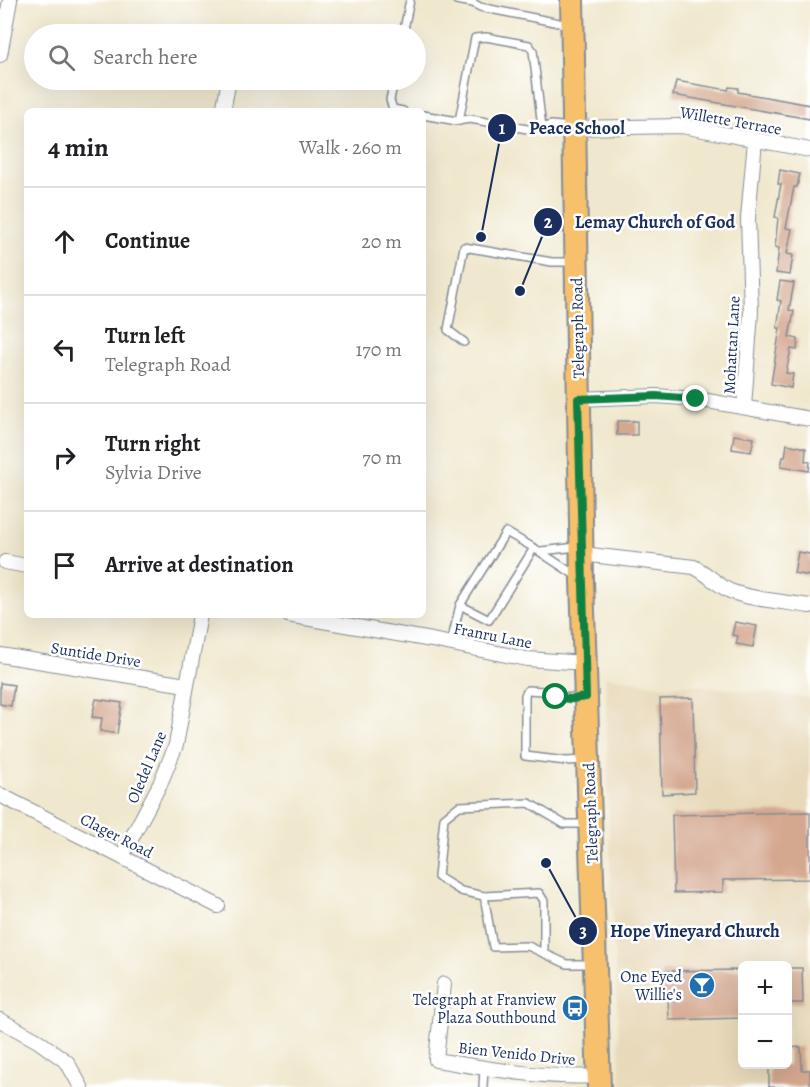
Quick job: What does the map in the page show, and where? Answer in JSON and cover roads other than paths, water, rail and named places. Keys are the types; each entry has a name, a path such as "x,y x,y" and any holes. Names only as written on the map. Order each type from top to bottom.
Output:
{"main road":[{"name":"Telegraph Road","path":"572,0 582,581 599,1081"}],"street":[{"path":"0,55 10,0"},
{"path":"224,108 228,90"},
{"name":"Willette Terrace","path":"573,128 682,126 810,150"},
{"name":"Mohattan Lane","path":"744,407 751,312 747,218 755,140"},
{"path":"578,399 656,396 696,399 810,419"},
{"path":"582,550 694,567 729,590 744,595 810,606"},
{"path":"5,562 24,565"},
{"name":"Oledel Lane","path":"122,856 160,784 176,745 199,618"},
{"name":"Franru Lane","path":"305,618 451,643 527,659 585,663"},
{"name":"Suntide Drive","path":"0,655 186,685"},
{"name":"Clager Road","path":"0,795 218,906"},
{"name":"Bien Venido Drive","path":"444,984 436,1060 484,1068 599,1081"},
{"path":"0,1020 38,1041 68,1062 81,1087"}],"lane":[{"path":"405,24 410,0"},
{"path":"456,0 572,26"},
{"path":"459,121 475,38 486,37 529,45 533,51 542,128"},
{"path":"392,90 390,100 393,108"},
{"path":"426,116 459,121 470,118 533,130 551,125 573,128"},
{"path":"464,342 448,330 464,247 552,262 575,262"},
{"path":"451,643 460,605 506,532 538,550 582,581"},
{"path":"538,550 582,550"},
{"path":"460,605 489,620 538,550"},
{"path":"586,697 571,699 556,697 543,691 528,690 525,694 525,756 566,761 589,760"},
{"path":"544,952 544,901 539,893 484,896 461,891 438,877 444,818 459,806 529,803 564,824 591,824"},
{"path":"484,896 493,947 528,946 567,964 595,964"},
{"path":"483,1087 484,1068"}],"place":[{"name":"Peace School","path":"481,237"},
{"name":"Lemay Church of God","path":"520,291"},
{"name":"Hope Vineyard Church","path":"546,863"},
{"name":"One Eyed Willie's","path":"702,985"},
{"name":"Telegraph at Franview Plaza Southbound","path":"575,1008"}]}
